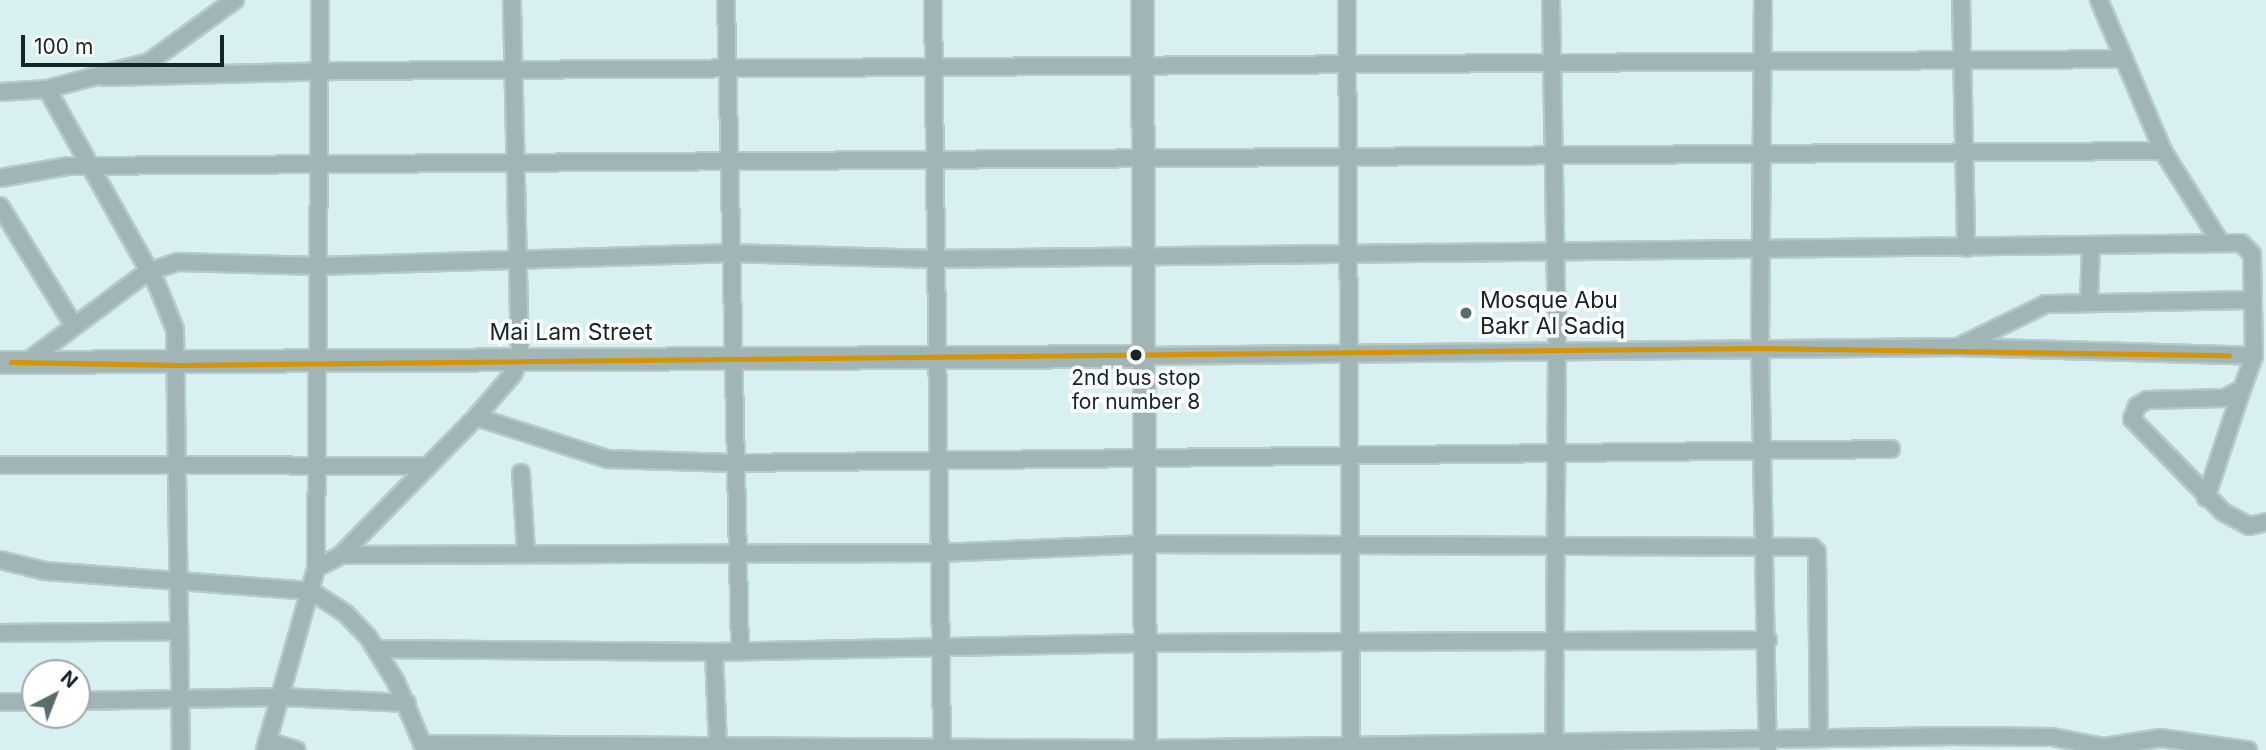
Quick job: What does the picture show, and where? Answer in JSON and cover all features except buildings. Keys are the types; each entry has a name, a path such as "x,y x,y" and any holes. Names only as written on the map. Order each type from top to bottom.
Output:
{"street":[{"path":"0,92 47,89 104,77 163,56 235,0"},
{"path":"297,750 266,746 316,568 320,0"},
{"path":"316,568 341,555 507,383 520,358 518,165 512,0"},
{"path":"726,0 728,253 735,555 740,650"},
{"path":"933,0 934,356 940,459 942,747"},
{"path":"1142,0 1141,356 1148,643 1145,750"},
{"path":"1347,0 1353,547 1351,748"},
{"path":"1551,0 1557,354 1557,639 1554,746"},
{"path":"1763,0 1764,248 1760,348 1767,545 1768,744"},
{"path":"1961,0 1962,154 1966,248"},
{"path":"2099,0 2164,151 2220,242"},
{"path":"104,77 727,68 1348,68 1554,64 1961,63 2124,59"},
{"path":"47,89 93,167 147,272 168,306 180,365 178,465 181,750"},
{"path":"0,178 93,167 1140,158 1350,160 1763,157 2164,151"},
{"path":"0,206 74,326"},
{"path":"28,361 147,272 178,262 319,267 728,253 933,259 1141,254 1554,254 1764,248 1966,248 2220,242 2248,246 2254,356 2206,498"},
{"path":"2089,302 2091,246"},
{"path":"1958,348 2025,311 2089,302 2253,300"},
{"path":"1141,356 1557,354 1760,348 1958,348 2254,356"},
{"name":"Mai Lam Street","path":"0,362 180,365 319,359 1141,356"},
{"path":"2242,389 2215,399 2147,400 2137,406 2132,419 2182,466 2206,498 2235,521 2249,526 2266,522"},
{"path":"476,416 608,459 733,463 1891,449"},
{"path":"0,465 425,466"},
{"path":"522,473 526,552"},
{"path":"341,555 526,552 735,555 939,553 1147,544 1556,549 1767,545 1812,547 1817,552 1819,737"},
{"path":"0,560 45,572 179,579 310,591 345,612 376,649 407,703 423,747 942,747 1145,750 1768,744 1819,737 2052,737 2104,747 2160,738 2248,750"},
{"path":"0,633 179,631"},
{"path":"376,649 714,652 1148,643 1768,640"},
{"path":"714,652 718,748"},
{"path":"91,701 281,698 407,703"},
{"path":"0,702 21,702"}],"transit line":[{"path":"11,362 180,365 1760,348 2229,355"}],"place":[{"name":"Mosque Abu Bakr Al Sadiq","path":"1466,313"},
{"name":"2nd bus stop for number 8","path":"1136,355"}]}
